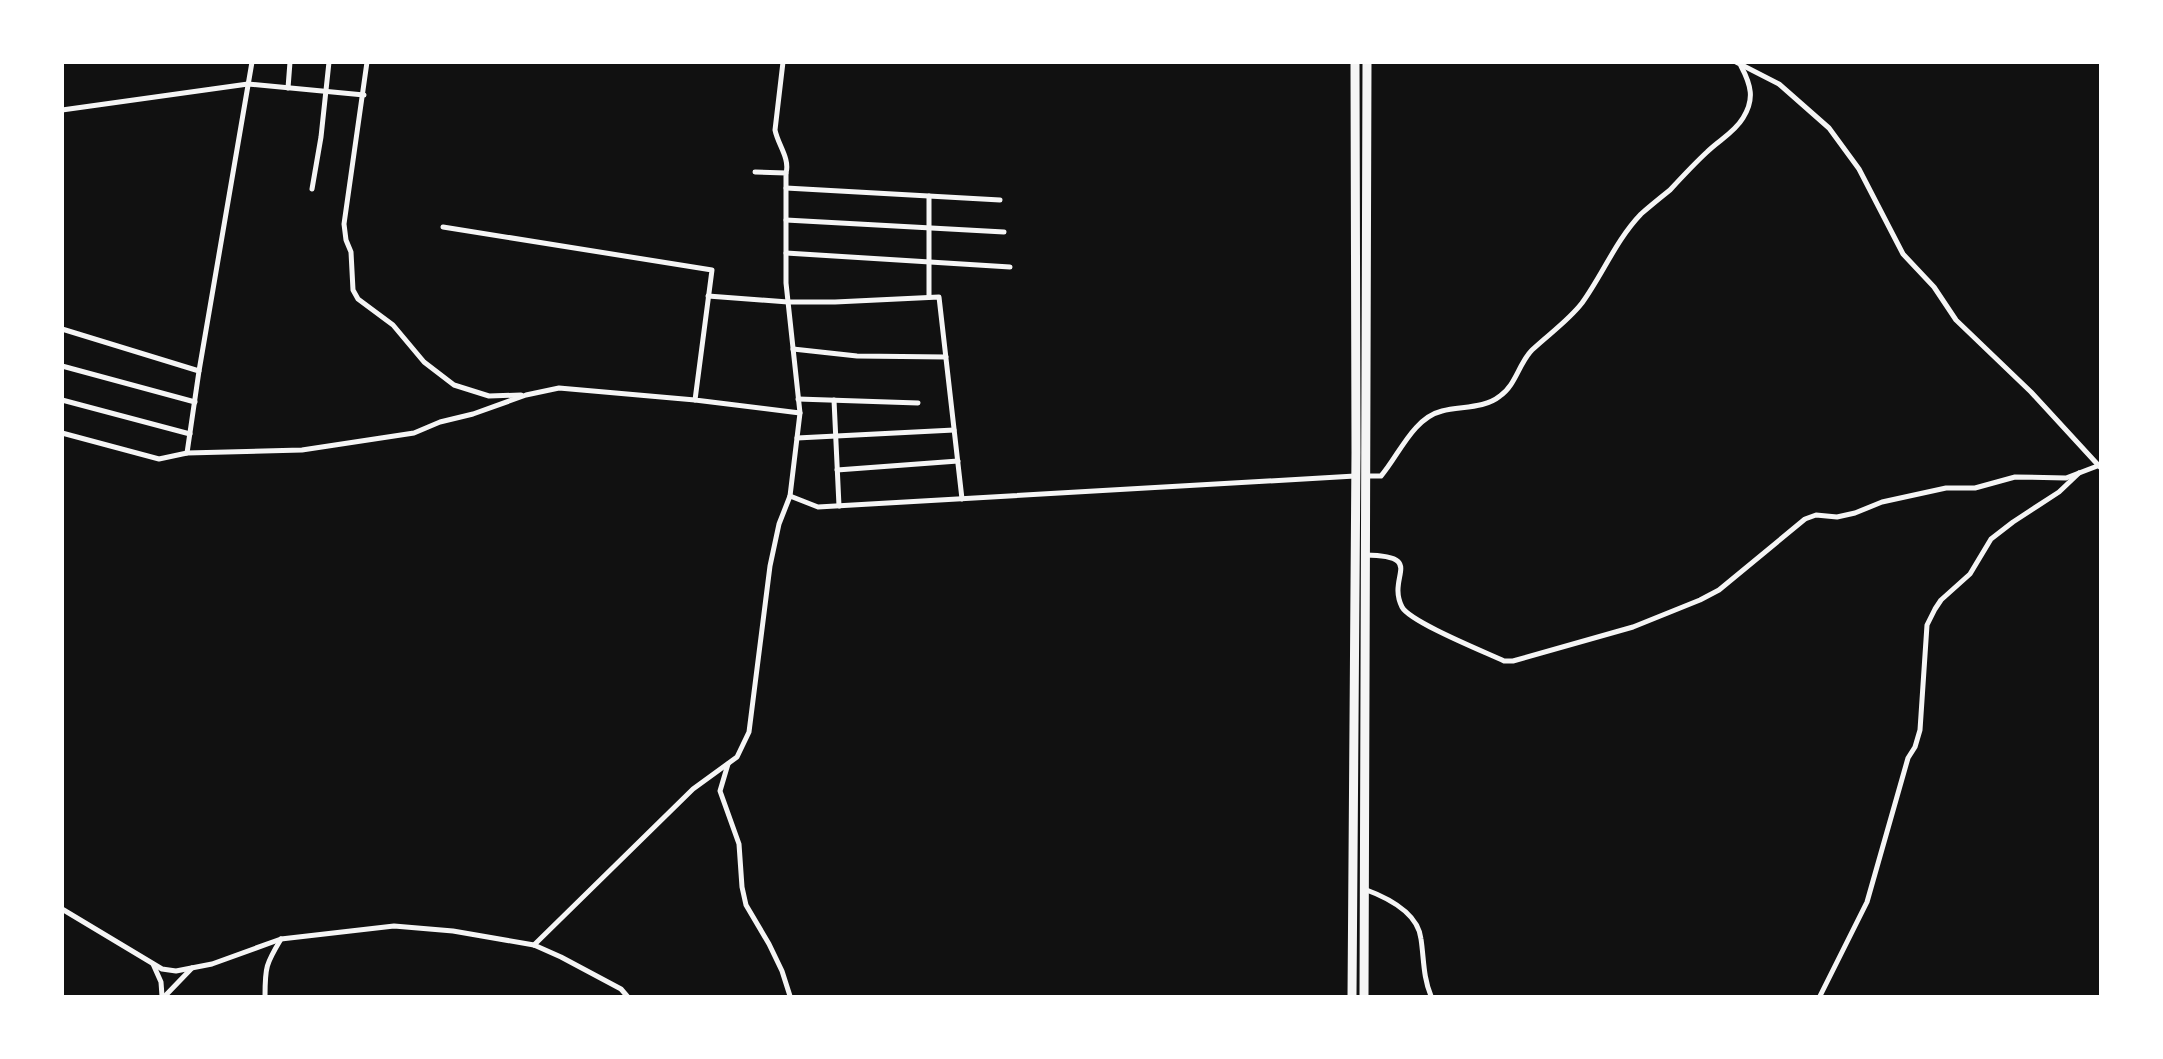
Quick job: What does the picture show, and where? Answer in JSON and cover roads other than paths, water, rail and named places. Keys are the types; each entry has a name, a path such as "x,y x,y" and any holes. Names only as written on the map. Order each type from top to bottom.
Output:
{"highway":[{"path":"1352,996 1355,62"},
{"path":"1364,996 1367,62"}],"street":[{"path":"187,453 252,62"},
{"path":"288,88 290,62"},
{"path":"312,189 321,137 329,62"},
{"path":"367,62 364,95 344,224 346,240 351,252 353,290 358,300 393,325 424,362 454,385 489,396 526,395"},
{"path":"534,945 694,788 737,757 749,732 770,566 779,524 790,496 800,413 788,302 786,173 788,164 775,130 783,62"},
{"path":"1366,476 1381,476 1405,441 1425,419 1442,410 1470,408 1492,400 1500,396 1512,384 1530,353 1570,316 1582,302 1621,239 1641,215 1669,190 1708,150 1728,136 1743,119 1752,93 1750,84 1739,64"},
{"path":"1365,555 1390,555 1398,560 1401,567 1399,592 1402,606 1407,612 1443,633 1479,650 1504,661 1513,661 1625,629 1700,600 1719,590 1805,519 1816,515 1836,517 1854,513 1882,502 1946,488 1975,488 2015,477 2066,478 2100,466 2031,392 1956,320 1939,293 1903,254 1859,170 1829,128 1779,84 1739,64"},
{"path":"62,110 248,84 364,95"},
{"path":"755,172 786,173"},
{"path":"786,188 1000,200"},
{"path":"929,196 929,297"},
{"path":"786,220 1004,232"},
{"path":"443,227 712,270 695,400"},
{"path":"786,253 1010,267"},
{"path":"708,296 788,302 835,302 939,297 962,499"},
{"path":"62,329 200,371"},
{"path":"793,349 857,356 946,357"},
{"path":"62,366 195,402"},
{"path":"62,433 159,459 187,453 278,452 414,433 440,422 473,414 526,395 560,388 695,400 800,413"},
{"path":"798,399 918,403"},
{"path":"62,400 190,434"},
{"path":"834,400 839,506"},
{"path":"797,438 954,430"},
{"path":"837,470 958,461"},
{"path":"1820,996 1867,902 1908,758 1915,747 1920,730 1927,625 1941,600 1970,574 1991,539 2059,492 2080,473"},
{"path":"790,496 818,507 1355,476"},
{"path":"728,764 720,791 739,844 742,887 746,905 769,944 782,971 790,996"},
{"path":"1364,889 1386,897 1405,912 1416,925 1421,936 1425,982 1431,996"},
{"path":"62,909 162,969 176,971 212,964 282,939 394,926 453,931 534,945 621,989 627,996"},
{"path":"265,996 264,972 267,962 282,939"},
{"path":"153,963 161,982 164,996"},
{"path":"164,996 192,968"}]}
